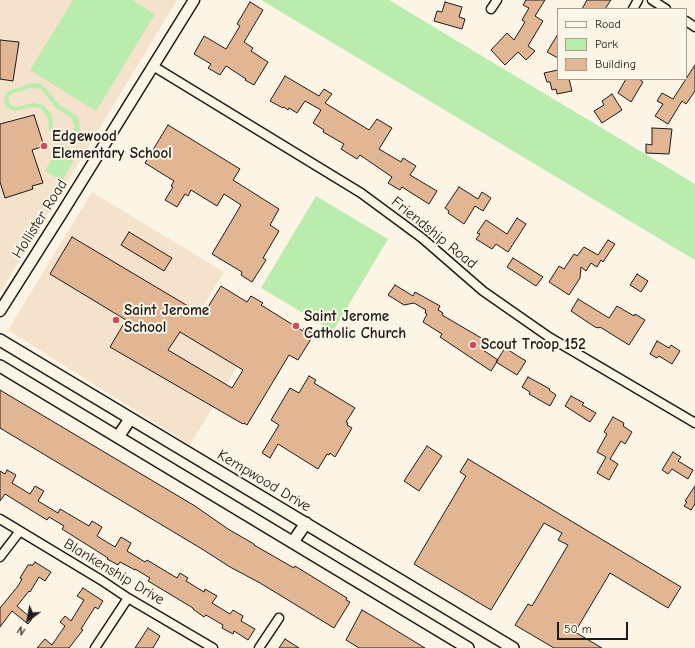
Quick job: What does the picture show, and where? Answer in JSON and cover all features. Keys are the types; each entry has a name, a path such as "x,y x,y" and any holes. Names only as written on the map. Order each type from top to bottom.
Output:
{"main road":[{"name":"Kempwood Drive","path":"0,340 513,648"},
{"path":"0,366 468,648"},
{"path":"118,437 130,419"},
{"path":"293,542 306,523"}],"street":[{"name":"Hollister Road","path":"0,311 194,0"},
{"path":"491,9 497,0"},
{"path":"652,0 664,8"},
{"name":"Friendship Road","path":"153,66 361,193 422,238 483,292 543,333 695,423"},
{"name":"Blankenship Drive","path":"0,520 213,648"},
{"path":"0,557 20,531"},
{"path":"95,648 128,598"},
{"path":"259,648 279,618"}],"shaded area":[{"name":"Edgewood Elementary School","path":"0,0 177,0 0,293"},
{"name":"Saint Jerome School","path":"92,192 224,272 201,310 252,342 190,445 8,330"}],"green space":[{"path":"73,0 132,0 155,14 96,111 30,70"},
{"path":"261,0 389,0 695,184 695,260"},
{"path":"32,83 38,83 46,88 59,105 76,115 79,120 79,133 73,140 62,142 53,137 49,129 48,118 40,108 32,107 14,111 6,107 4,100 8,91","holes":["31,88 41,89 56,108 72,118 75,127 72,135 66,137 56,134 53,128 51,114 43,105 33,103 16,107 10,105 8,98 11,94"]},
{"path":"61,143 78,153 62,181 45,171"},
{"path":"316,196 388,239 333,331 261,288"}],"building":[{"path":"526,0 545,0 535,16 543,21 528,46 535,51 526,60 518,52 505,65 491,50 507,33 514,40 525,22 522,20 529,8 523,5"},
{"path":"587,0 611,0 606,8 583,8"},
{"path":"250,2 263,10 244,42 253,48 251,51 268,62 254,85 226,66 220,75 208,68 211,64 194,54 204,36 226,49 240,26 237,24"},
{"path":"445,2 462,7 459,17 465,19 462,29 434,21 437,11 442,12"},
{"path":"557,36 557,57 547,52"},
{"path":"0,40 19,42 13,81 0,79"},
{"path":"695,65 695,91 686,104 682,101 668,124 655,116 663,104 657,101 662,93 673,99 685,80 687,80 687,77"},
{"path":"557,70 557,80 569,80 572,91 557,94 556,89 552,90 550,82 547,82 544,73"},
{"path":"285,76 319,96 324,89 332,94 325,103 369,130 377,119 392,128 379,149 401,162 403,158 416,166 410,175 437,191 429,204 402,187 400,190 388,183 392,177 360,155 357,159 341,149 344,144 323,132 324,130 313,123 321,110 305,101 297,113 289,108 288,110 270,101"},
{"path":"625,80 640,80 643,82 631,102 618,93"},
{"path":"612,94 622,110 602,123 594,111 604,105 602,101"},
{"path":"34,115 44,146 32,150 43,183 32,186 33,189 5,198 0,182 0,124"},
{"path":"168,125 240,169 233,180 279,209 270,225 279,231 263,258 266,260 252,282 241,275 242,272 212,254 241,205 224,194 217,206 191,190 188,196 185,194 177,207 165,200 173,187 171,186 174,181 145,163"},
{"path":"652,128 672,129 669,154 646,153 646,144 652,145"},
{"path":"459,187 478,199 482,192 491,198 483,211 475,206 464,224 448,213 449,211 445,208"},
{"path":"517,218 526,224 508,252 496,244 492,249 476,239 480,234 477,233 486,220 507,234"},
{"path":"129,232 172,258 164,271 121,245"},
{"path":"72,237 203,315 221,286 247,302 251,296 263,303 261,305 303,331 304,328 314,334 298,360 289,355 247,425 110,347 126,320 50,274","holes":["180,332 243,370 232,388 168,350"]},
{"path":"608,240 615,244 603,262 601,260 597,267 591,263 586,271 581,267 580,278 569,295 549,282 559,266 564,269 574,254 577,256 584,247 598,255"},
{"path":"513,258 543,277 536,286 507,267"},
{"path":"637,274 648,281 641,292 630,285"},
{"path":"395,285 413,296 415,292 440,306 438,310 443,313 442,315 488,342 483,350 498,360 491,371 440,337 442,334 423,322 427,314 425,313 426,310 414,303 404,305 388,295"},
{"path":"578,299 609,318 617,306 634,316 635,314 645,320 629,345 600,327 595,327 571,311"},
{"path":"657,341 669,348 671,345 680,351 672,364 659,356 657,358 650,354"},
{"path":"505,348 526,361 517,375 496,362"},
{"path":"309,376 316,380 314,383 355,408 346,422 348,423 347,425 352,428 335,457 330,453 329,455 327,454 318,469 278,444 270,458 262,453 279,425 271,420 290,388 299,393"},
{"path":"528,377 550,389 549,390 556,395 550,406 529,394 530,392 522,387"},
{"path":"0,390 195,506 254,545 294,568 295,566 347,598 346,600 350,602 334,628 0,428"},
{"path":"571,396 584,403 582,405 596,413 590,422 565,406"},
{"path":"613,417 624,423 623,426 632,432 625,444 621,441 610,459 618,464 609,480 597,473 606,457 597,452 607,434 604,432"},
{"path":"427,446 442,456 419,491 404,481"},
{"path":"673,452 681,457 678,461 693,470 688,479 672,469 668,474 662,470"},
{"path":"468,459 681,587 668,608 610,573 575,632 602,648 554,648 515,625 528,604 532,606 568,545 558,540 562,533 544,523 491,610 414,564 466,476 460,472"},
{"path":"7,470 16,475 12,483 30,494 35,486 44,491 38,501 58,513 60,509 89,526 92,521 102,527 97,536 115,547 121,537 131,543 127,551 145,562 147,560 177,578 180,573 188,578 186,581 204,592 205,589 217,596 212,603 230,614 233,610 243,616 241,621 255,629 248,640 234,631 233,634 222,628 223,625 206,615 204,617 193,608 148,581 150,578 135,569 120,562 118,565 107,559 108,558 62,529 64,526 49,517 47,520 5,494 0,501 0,471 5,474"},
{"path":"695,486 695,504 691,510 684,506 687,502 685,501"},
{"path":"35,562 51,572 45,581 39,577 30,592 29,591 17,606 32,619 28,624 12,611 0,627 0,608 18,586 22,579 20,578 28,565 33,565"},
{"path":"83,588 103,601 98,609 95,607 81,629 83,630 69,648 37,648 45,639 52,645 65,626 60,622 65,616 71,621 84,600 77,596"},
{"path":"362,610 425,648 359,648 346,640"},
{"path":"148,628 160,636 153,648 135,648"},
{"path":"285,639 299,648 279,648"}],"place":[{"name":"Edgewood Elementary School","path":"44,146"},
{"name":"Saint Jerome School","path":"116,320"},
{"name":"Saint Jerome Catholic Church","path":"296,326"},
{"name":"Scout Troop 152","path":"473,345"}]}
